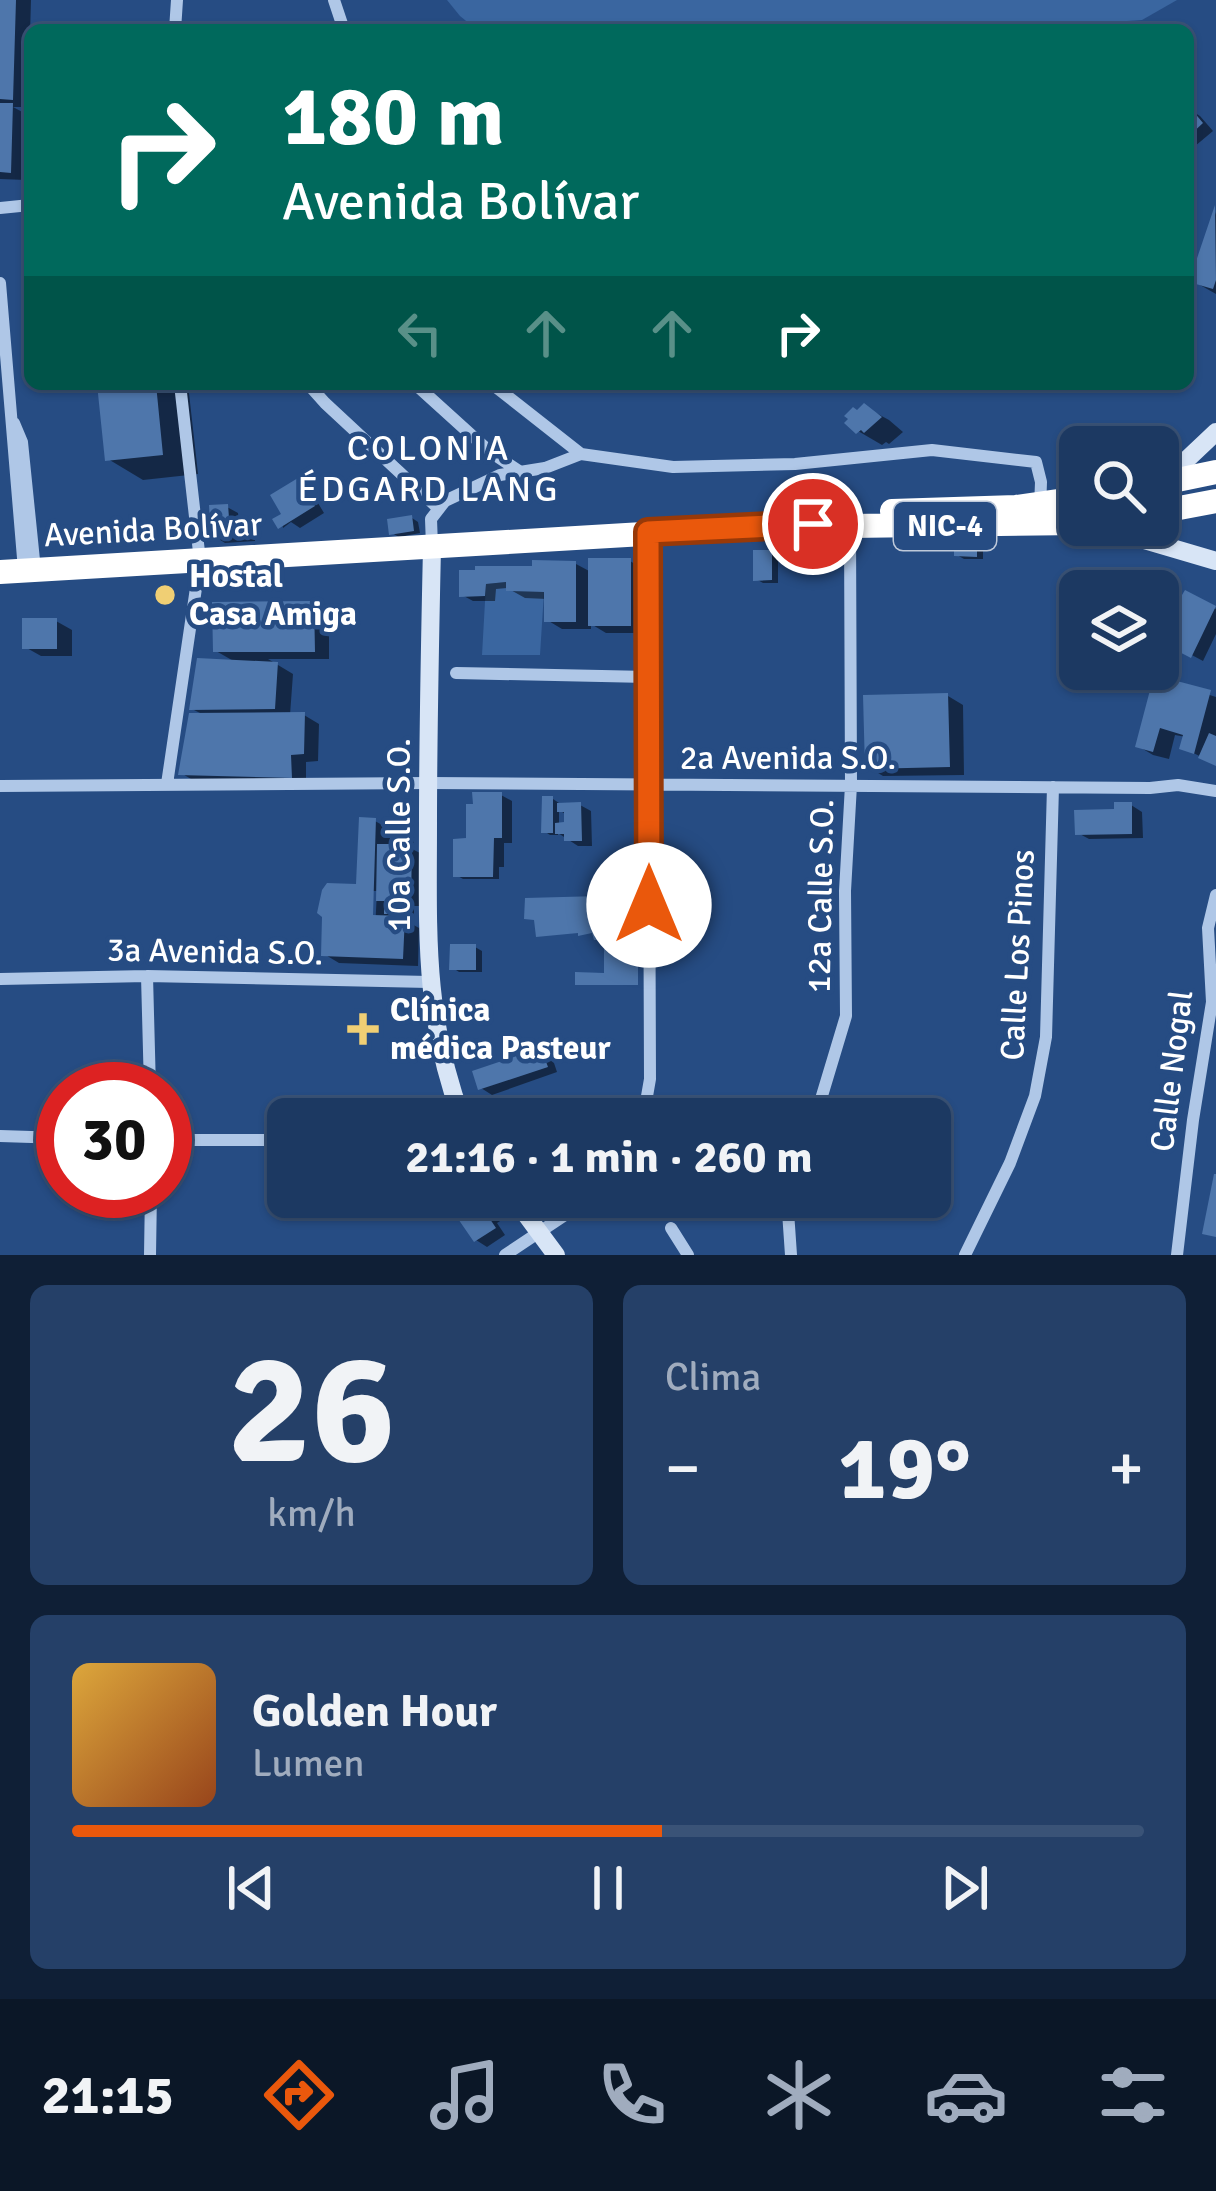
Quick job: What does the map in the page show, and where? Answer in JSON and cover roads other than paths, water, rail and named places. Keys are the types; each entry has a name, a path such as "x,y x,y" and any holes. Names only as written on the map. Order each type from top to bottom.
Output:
{"highway":[{"path":"1179,480 1216,472"},
{"path":"1179,508 1216,501"},
{"name":"Avenida Bolívar","path":"813,524 849,513 1016,507 1054,519"},
{"path":"850,526 855,518 896,511"},
{"name":"Avenida Bolívar","path":"15,571 648,532 1054,519"}],"street":[{"path":"0,283 20,528 15,571"},
{"path":"167,784 200,561 181,390"},
{"path":"314,390 439,509"},
{"path":"422,390 489,451 520,472"},
{"path":"500,390 580,454"},
{"path":"13,422 22,442 15,571"},
{"path":"1179,466 1216,432"},
{"path":"1190,478 1216,445"},
{"path":"432,548 431,519 445,501 500,475 545,468 580,454 673,467 795,464 932,450 1036,462 1054,519 1216,561"},
{"name":"12a Calle S.O.","path":"821,1098 846,1016 850,526"},
{"path":"15,571 10,562 20,528"},
{"path":"647,1098 648,532"},
{"name":"10a Calle S.O.","path":"432,548 429,982 454,1098"},
{"path":"456,673 648,677"},
{"name":"2a Avenida S.O.","path":"0,786 1178,785 1216,791"},
{"name":"Calle Los Pinos","path":"964,1255 1010,1163 1035,1096 1046,1037 1052,787"},
{"name":"Calle Nogal","path":"1177,1255 1212,1002 1208,928 1216,895"},
{"path":"147,976 149,1062"},
{"name":"3a Avenida S.O.","path":"0,979 147,976 429,982"},
{"path":"0,1136 36,1137"},
{"path":"192,1140 267,1140"},
{"path":"151,1218 151,1255"},
{"path":"529,1218 556,1255"},
{"path":"505,1255 560,1218"},
{"path":"788,1218 791,1255"},
{"path":"670,1228 688,1255"}],"place":[{"name":"Hostal Casa Amiga","path":"165,595"},
{"name":"Clínica médica Pasteur","path":"363,1029"}],"district":[{"name":"COLONIA ÉDGARD LANG","path":"429,468"}]}
